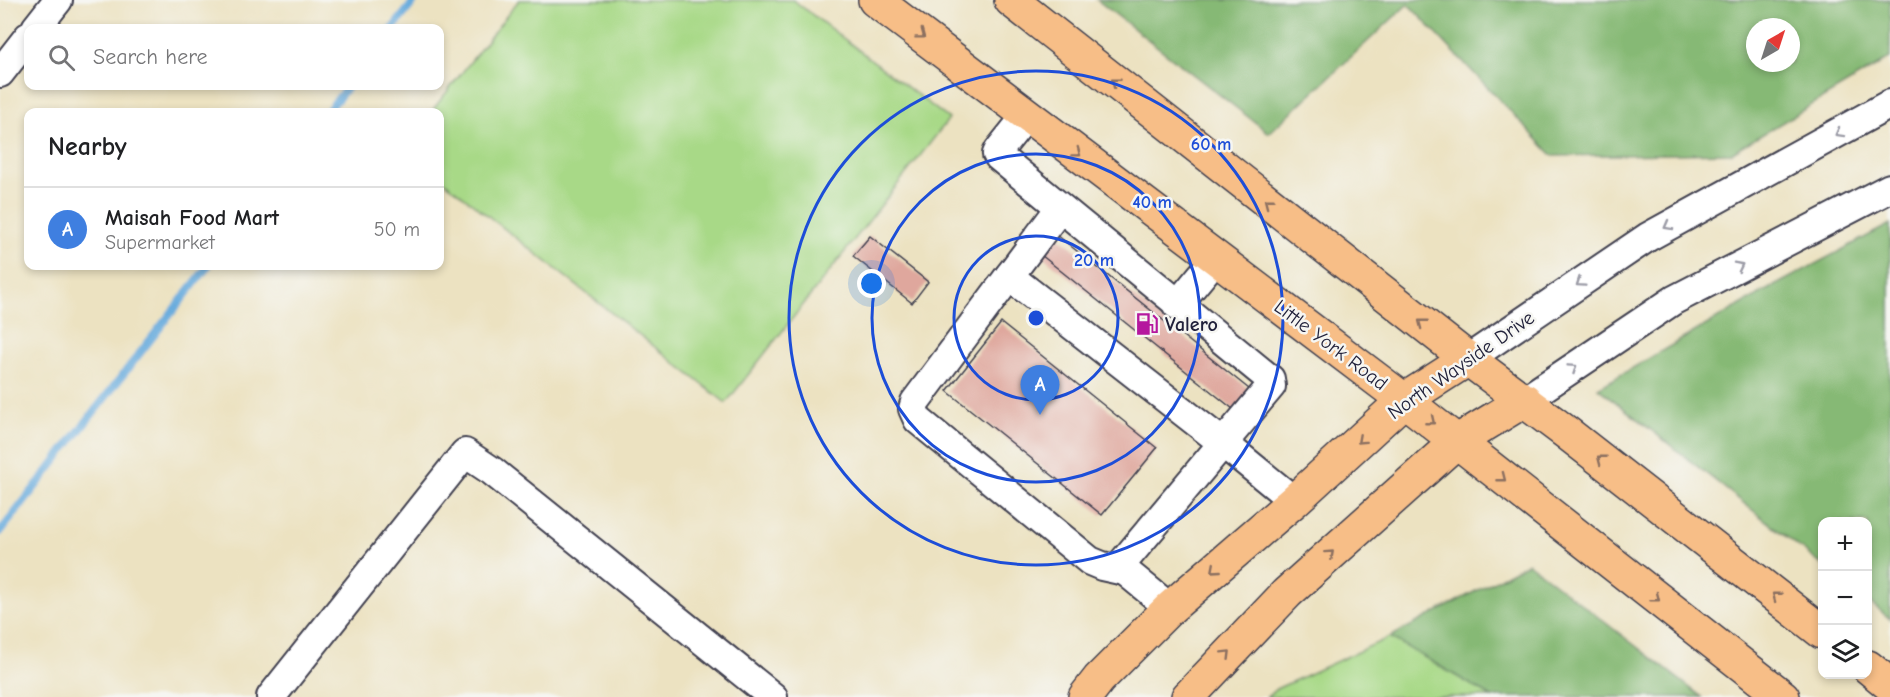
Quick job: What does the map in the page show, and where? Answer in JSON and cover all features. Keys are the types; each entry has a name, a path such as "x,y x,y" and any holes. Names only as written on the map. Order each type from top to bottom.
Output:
{"main road":[{"name":"Little York Road","path":"874,0 1404,400 1783,697"},
{"path":"1011,0 1468,359 1525,400 1818,629"},
{"name":"North Wayside Drive","path":"1085,697 1170,608 1294,501 1404,400 1468,359"},
{"path":"1188,697 1287,593 1456,442 1525,400"},
{"path":"1872,670 1890,685"}],"street":[{"path":"39,24 58,0"},
{"path":"0,73 24,42"},
{"name":"North Wayside Drive","path":"1468,359 1648,237 1890,104"},
{"path":"1027,115 997,154 1271,382 1124,561 1125,571"},
{"path":"1525,400 1674,300 1890,188"},
{"path":"1060,208 915,402 913,409 918,420 1090,561 1125,571 1170,608"},
{"path":"1177,305 1216,258"},
{"path":"1009,276 1294,501"},
{"path":"271,697 465,453 492,471 773,697"}],"green space":[{"path":"519,0 793,0 949,119 726,403 444,181 444,108 434,108"},
{"path":"1097,0 1890,0 1890,58 1731,153 1553,156 1408,4 1269,133"},
{"path":"1890,224 1890,619 1872,604 1872,517 1818,517 1818,562 1598,388 1763,292"},
{"path":"1528,563 1702,697 1492,697 1390,637"},
{"path":"1390,637 1492,697 1267,697 1276,689"}],"building":[{"name":"Valero","path":"1057,235 1254,393 1238,413 1041,255"},
{"path":"870,236 928,282 912,303 853,256"},
{"path":"1001,323 1157,448 1102,515 947,391"}],"waterway":[{"path":"396,24 415,0"},
{"path":"330,108 345,90"},
{"path":"0,532 205,270"}],"place":[{"name":"Valero","path":"1147,324"},
{"name":"Maisah Food Mart","path":"1040,415"}]}
